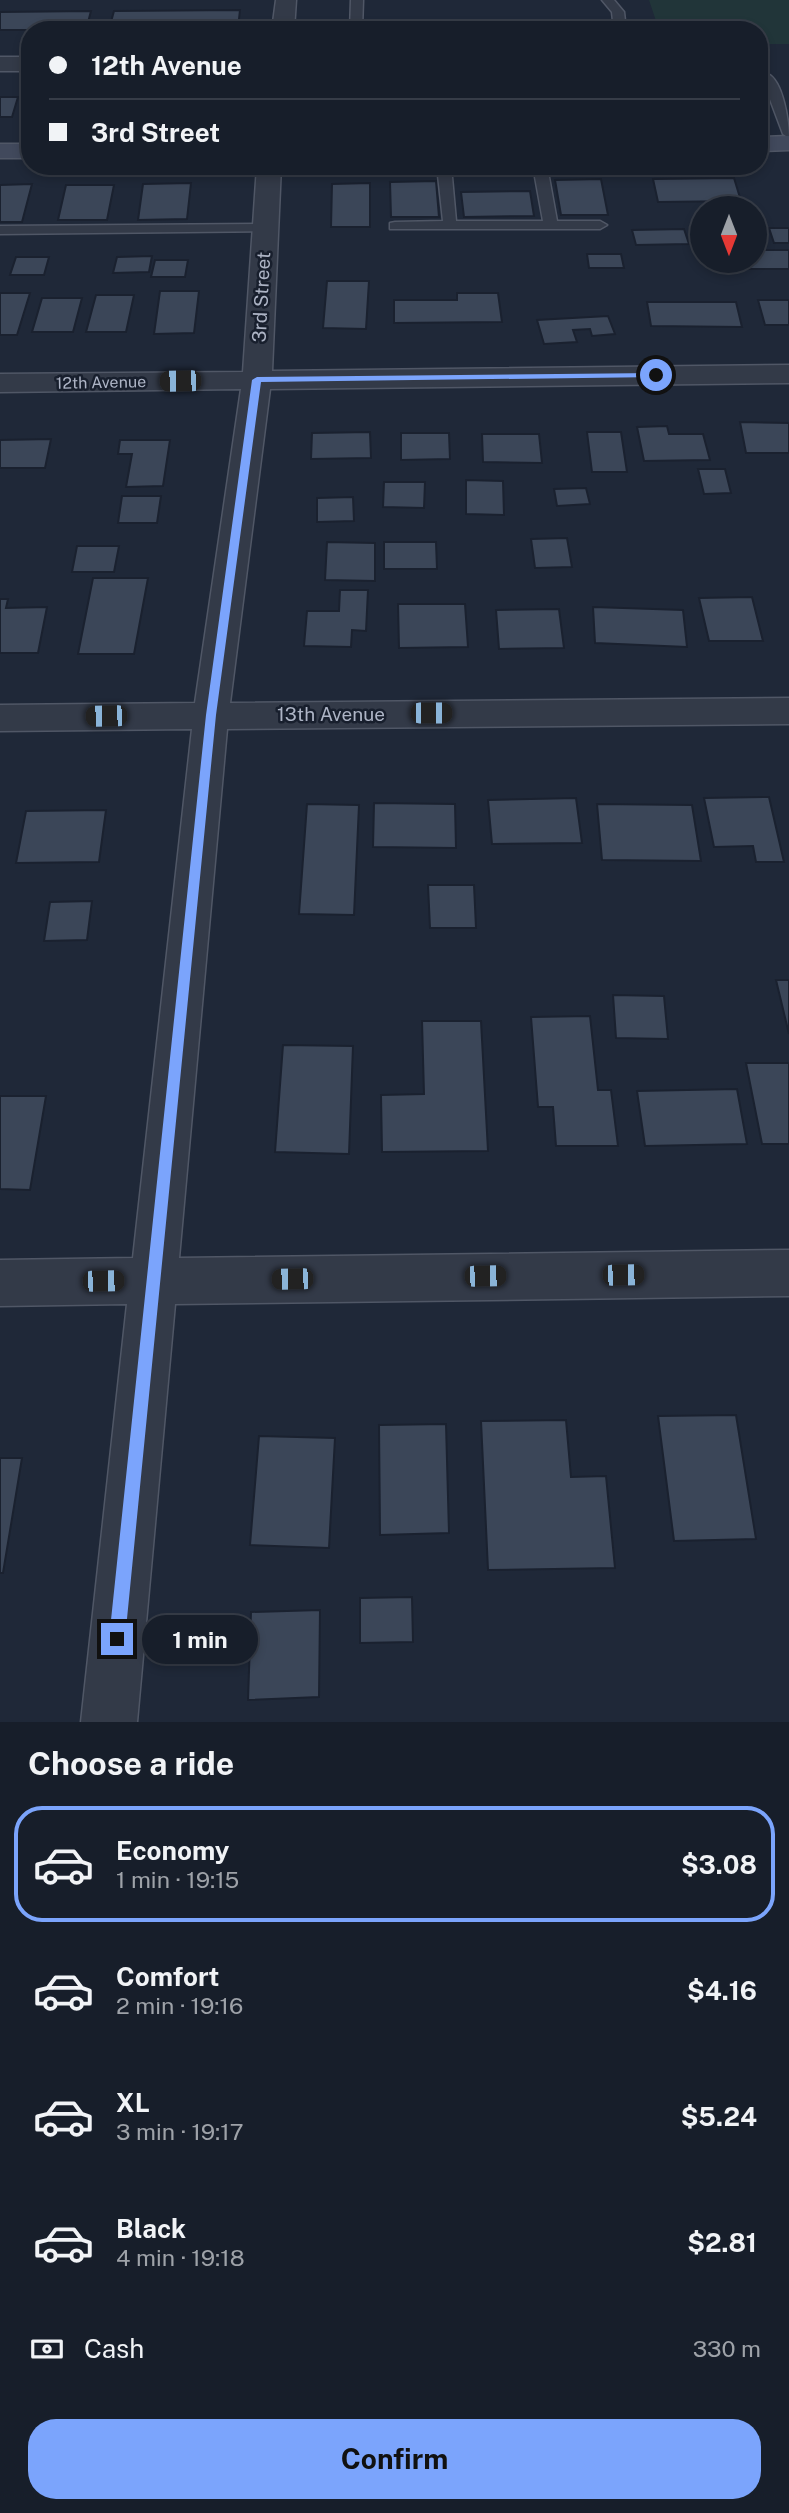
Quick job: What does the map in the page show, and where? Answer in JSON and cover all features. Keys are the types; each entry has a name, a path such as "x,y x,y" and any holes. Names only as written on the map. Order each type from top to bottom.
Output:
{"street":[{"path":"284,21 286,0"},
{"path":"0,64 21,64"},
{"path":"768,144 789,143"},
{"path":"0,151 21,151"},
{"name":"3rd Street","path":"109,1722 211,715 257,380 268,175"},
{"name":"12th Avenue","path":"0,383 789,374"},
{"name":"13th Avenue","path":"0,718 789,711"},
{"path":"0,1283 789,1273"}],"lane":[{"path":"356,21 357,0"},
{"path":"608,0 618,12 619,21"},
{"path":"768,78 789,134"},
{"path":"445,175 450,225"},
{"path":"542,175 551,225"},
{"path":"395,226 600,225"},
{"path":"0,230 265,228"}],"green space":[{"path":"649,0 789,0 789,44 768,44 768,21 656,21"}],"building":[{"path":"240,10 239,21 111,21 114,11"},
{"path":"91,11 88,21 21,21 21,30 0,30 0,12"},
{"path":"0,97 18,97 12,117 0,117"},
{"path":"734,178 739,196 690,196 690,202 658,202 653,179"},
{"path":"601,179 608,215 561,215 555,180"},
{"path":"436,181 439,217 391,217 390,182"},
{"path":"191,183 187,219 138,220 143,184"},
{"path":"370,183 370,227 331,227 332,184"},
{"path":"32,184 22,222 0,222 0,185"},
{"path":"66,185 114,185 107,220 58,220"},
{"path":"530,191 534,216 464,217 461,192"},
{"path":"769,228 789,228 789,243 774,243"},
{"path":"684,229 689,244 636,245 632,230"},
{"path":"767,250 789,250 789,269 767,269"},
{"path":"587,254 621,254 624,268 589,268"},
{"path":"152,256 149,272 113,273 117,257"},
{"path":"16,257 49,257 44,275 10,275"},
{"path":"155,260 188,260 185,277 151,277"},
{"path":"327,281 369,281 366,329 323,328"},
{"path":"160,291 199,291 194,333 154,334"},
{"path":"0,293 30,293 17,335 0,335"},
{"path":"457,293 498,293 502,322 394,323 394,300 457,300"},
{"path":"96,295 134,295 126,332 86,332"},
{"path":"42,298 82,298 73,332 32,332"},
{"path":"758,300 789,300 789,325 765,325"},
{"path":"647,302 736,302 742,327 651,326"},
{"path":"608,316 615,334 592,336 590,329 573,330 577,342 544,344 537,320"},
{"path":"740,422 789,423 789,453 746,453"},
{"path":"667,426 669,434 703,434 710,460 644,461 637,427"},
{"path":"370,432 371,458 311,459 312,433"},
{"path":"587,432 621,432 627,472 592,472"},
{"path":"401,433 449,433 450,459 401,460"},
{"path":"482,434 539,434 542,463 483,462"},
{"path":"51,439 45,468 0,468 0,440"},
{"path":"120,440 170,440 163,486 126,487 132,454 118,454"},
{"path":"698,469 725,469 731,493 704,494"},
{"path":"466,480 503,481 504,515 466,514"},
{"path":"384,482 425,482 424,508 383,507"},
{"path":"586,488 590,504 557,506 554,489"},
{"path":"122,496 161,496 157,523 118,523"},
{"path":"353,497 354,521 317,522 317,498"},
{"path":"567,538 572,567 535,568 531,539"},
{"path":"327,542 375,543 375,581 325,580"},
{"path":"384,542 436,542 437,569 384,569"},
{"path":"77,546 119,546 114,572 72,572"},
{"path":"93,578 148,578 134,654 78,654"},
{"path":"340,590 368,590 366,631 352,630 351,647 304,646 307,611 339,611"},
{"path":"752,597 763,641 709,641 699,598"},
{"path":"0,599 8,599 6,608 47,607 38,653 0,653"},
{"path":"398,604 465,604 468,647 399,648"},
{"path":"593,607 683,610 687,647 595,643"},
{"path":"559,609 564,648 499,649 496,610"},
{"path":"769,797 784,862 756,862 753,846 714,847 704,798"},
{"path":"576,798 582,843 492,844 488,800"},
{"path":"374,803 455,804 456,848 373,847"},
{"path":"307,804 359,805 354,915 299,914"},
{"path":"597,804 692,805 701,861 602,860"},
{"path":"106,810 99,862 16,863 26,811"},
{"path":"428,885 474,885 476,928 430,928"},
{"path":"92,901 87,940 44,941 50,902"},
{"path":"776,980 789,980 789,1034"},
{"path":"613,995 664,996 668,1039 616,1038"},
{"path":"590,1016 598,1090 611,1090 618,1146 556,1146 553,1107 538,1107 531,1017"},
{"path":"422,1021 481,1021 488,1151 382,1152 381,1095 424,1094"},
{"path":"283,1045 353,1046 349,1154 275,1152"},
{"path":"746,1063 789,1063 789,1144 762,1144"},
{"path":"737,1089 747,1144 645,1146 637,1091"},
{"path":"0,1096 46,1096 30,1190 0,1189"},
{"path":"736,1415 756,1539 674,1541 658,1416"},
{"path":"566,1420 571,1477 606,1476 615,1568 488,1570 481,1421"},
{"path":"446,1424 449,1533 380,1535 379,1425"},
{"path":"259,1436 335,1438 329,1548 250,1545"},
{"path":"0,1458 22,1458 3,1573 0,1573"},
{"path":"412,1597 413,1642 360,1643 360,1598"},
{"path":"320,1610 319,1697 248,1700 251,1612"}],"route":[{"path":"117,1639 211,715 257,380 656,375"}]}
